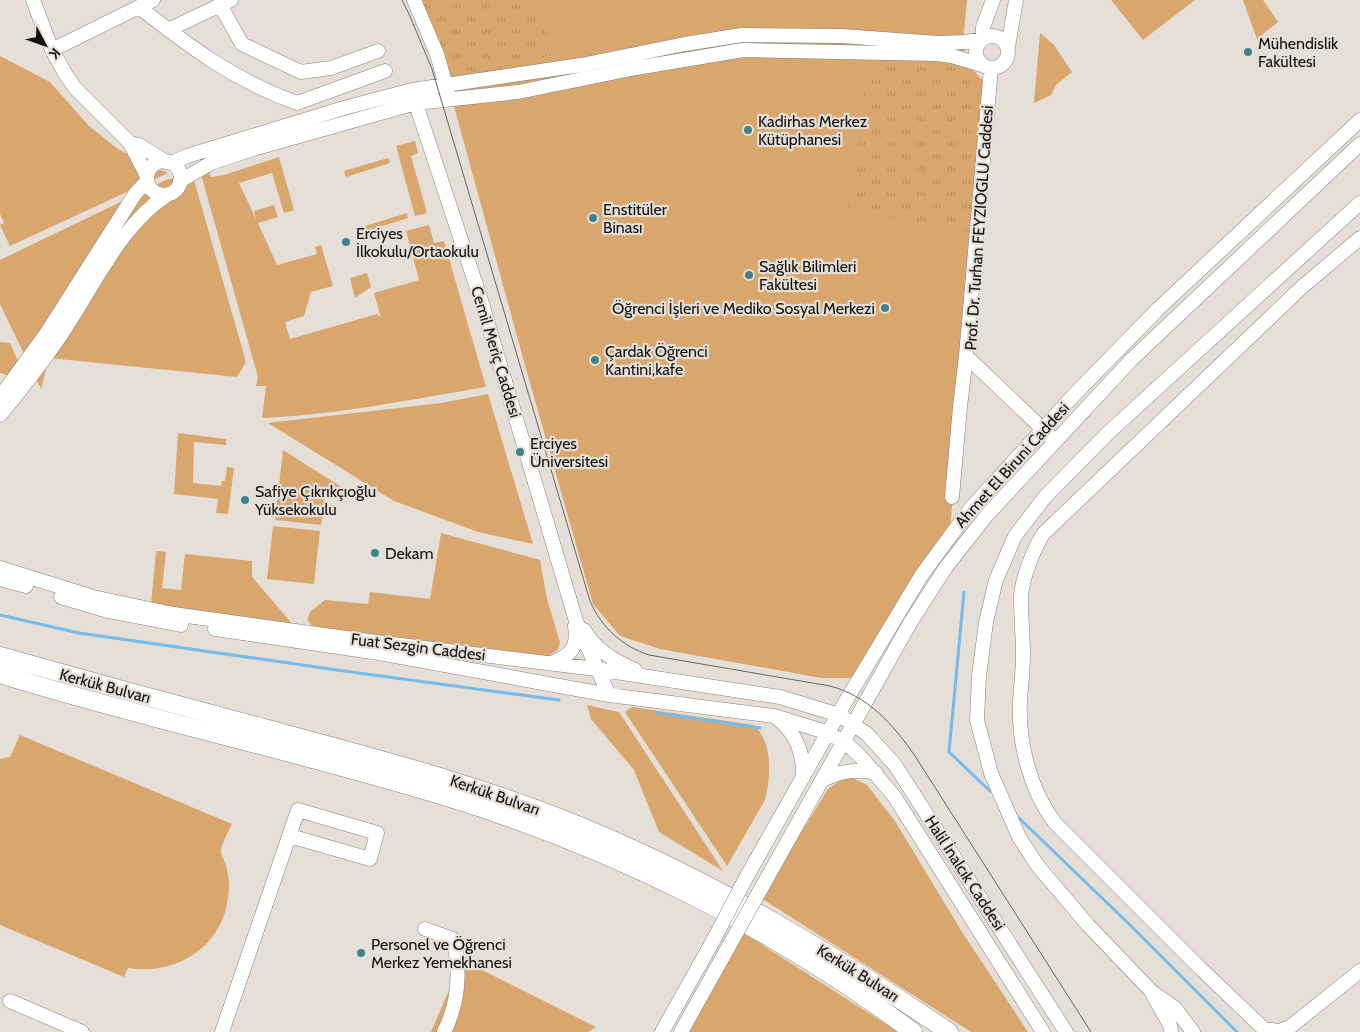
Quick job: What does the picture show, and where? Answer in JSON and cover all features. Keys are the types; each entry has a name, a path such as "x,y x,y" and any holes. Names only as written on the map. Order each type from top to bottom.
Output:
{"main road":[{"name":"Kerkük Bulvarı","path":"0,656 419,770 512,800 568,821 662,862 738,901 809,942 949,1032"},
{"name":"Kerkük Bulvarı","path":"0,674 129,712 365,773 451,798 537,828 617,860 691,895 790,950 913,1032"}],"street":[{"path":"33,0 52,50 66,75 75,88 130,143 149,186 156,194 166,195"},
{"path":"52,50 153,0"},
{"path":"414,0 437,54 450,98"},
{"path":"987,66 976,56 976,51 979,42 983,38 983,27 994,0"},
{"path":"0,397 46,334 135,194 147,179 151,167 161,162 168,162 335,111 414,96 450,98 518,92 636,68 742,50 937,54 996,67 1005,62 1007,57 1016,0"},
{"path":"168,30 225,3 242,44 301,72 332,68 378,50"},
{"path":"139,7 211,61 241,80 297,103 385,71"},
{"path":"180,181 211,163 446,84 581,65 685,44 742,35 842,36 938,43 966,42 988,36 1002,39 1008,48"},
{"name":"Prof. Dr. Turhan FEYZIOGLU Caddesi","path":"987,66 966,356 1056,441"},
{"path":"332,68 338,88"},
{"name":"Cemil Meriç Caddesi","path":"414,96 483,306 571,603"},
{"name":"Ahmet El Biruni Caddesi","path":"662,1032 747,876 839,715 921,576 970,509 1043,429 1158,310 1360,120"},
{"path":"0,415 19,393 67,325 106,263 131,228 153,203 176,190 180,181 178,170 168,162 130,143"},
{"name":"Ahmet El Biruni Caddesi","path":"681,1032 910,623 946,567 987,515 1132,359 1360,144"},
{"path":"1193,1032 1175,1008 1152,992 1088,925 1037,865 1019,837 991,773 977,720 984,631 994,588 1015,536 1045,497 1108,433 1360,203"},
{"path":"1360,238 1302,287 1043,534 1036,546 1021,598 1023,656 1020,701 1021,730 1026,761 1040,800 1052,819 1200,968 1264,1029 1279,1031 1290,1028 1360,971"},
{"path":"952,497 966,356"},
{"name":"Fuat Sezgin Caddesi","path":"0,568 93,597 173,614 652,677 780,698 839,715"},
{"name":"Fuat Sezgin Caddesi","path":"0,579 135,617 379,653 609,695 774,716 829,733 843,741"},
{"path":"552,663 564,658 572,651 577,638 571,603"},
{"path":"571,603 576,621 609,695"},
{"path":"571,603 586,633 605,653 623,665 652,677"},
{"name":"Halil İnalcık Caddesi","path":"839,715 867,734 903,776 1066,1032"},
{"path":"774,716 789,729 798,745 803,761 803,778"},
{"name":"Halil İnalcık Caddesi","path":"843,741 876,773 898,802 1043,1032"},
{"path":"821,781 847,771 857,770 876,773"},
{"path":"222,1032 298,810 377,833 370,859 290,836"},
{"path":"425,929 453,938 456,951 457,990 452,1014 444,1032"},
{"path":"1152,992 1170,1025 1171,1032"},
{"path":"10,1001 82,1032"}],"green space":[{"path":"415,0 967,0 963,44 969,66 990,88 955,459 950,536 860,678 821,678 660,649 620,636 593,604 446,77"},
{"path":"415,0 532,0 557,54 460,80 446,77"},
{"path":"1111,0 1195,0 1143,40"},
{"path":"1243,0 1263,0 1278,22 1257,39"},
{"path":"1040,33 1054,45 1072,72 1056,85 1051,95 1034,103"},
{"path":"0,56 50,82 89,126 118,149 145,164 168,173 10,246 0,225 4,223 0,214"},
{"path":"867,57 954,63 969,66 990,88 977,234 848,209"},
{"path":"415,141 418,153 411,156 427,213 415,216 396,146"},
{"path":"279,157 294,210 284,213 272,173 239,183 256,219 254,211 274,205 278,217 258,223 277,265 317,254 315,247 321,245 333,286 311,292 304,316 285,322 290,339 377,314 381,318 374,293 419,280 406,231 429,225 434,243 444,241 486,387 347,410 262,418 266,386 256,386 258,377 200,171 208,169 211,177 224,175"},
{"path":"388,158 390,163 346,177 344,171"},
{"path":"192,173 246,362 237,377 49,358 41,389 0,304 0,260 166,180"},
{"path":"407,213 408,218 364,232 362,227"},
{"path":"367,273 371,287 355,298 350,278"},
{"path":"0,342 10,343 27,381 0,373"},
{"path":"488,394 533,544 478,532 394,501 268,423 441,403"},
{"path":"178,433 226,439 226,445 194,442 193,483 221,486 222,481 225,481 227,467 234,468 228,514 216,513 218,499 174,494"},
{"path":"283,450 359,498 325,495 321,525 275,520"},
{"path":"273,526 320,531 314,584 267,579"},
{"path":"441,533 540,560 547,599 560,642 558,650 548,656 315,629 307,620 310,612 325,600 368,604 370,592 430,599"},
{"path":"156,551 166,552 162,588 181,590 185,554 252,561 252,577 294,626 151,605"},
{"path":"587,705 619,712 723,871 659,832 634,770 591,719"},
{"path":"632,707 754,725 760,732 765,741 769,761 765,800 727,866 625,712"},
{"path":"20,735 232,824 221,850 228,875 228,897 224,915 217,930 207,944 179,962 163,967 146,969 128,968 124,977 0,925 0,759 10,757"},
{"path":"853,778 867,785 895,821 962,932 1028,1032 971,1032 761,898 828,789 842,779"},
{"path":"742,932 892,1028 898,1032 684,1032"},
{"path":"462,960 596,1027 588,1032 431,1032"}],"waterway":[{"path":"964,592 949,752 990,791"},
{"path":"0,615 79,633 559,700"},
{"path":"657,713 760,728"},
{"path":"1019,818 1237,1032"}],"tram line":[{"path":"402,0 432,69 590,601 600,620 614,635 630,647 649,655 830,686 868,704 898,733 915,756 1091,1032"}],"place":[{"name":"Mühendislik Fakültesi","path":"1248,52"},
{"name":"Kadirhas Merkez Kütüphanesi","path":"748,130"},
{"name":"Enstitüler Binası","path":"593,218"},
{"name":"Erciyes İlkokulu/Ortaokulu","path":"346,242"},
{"name":"Sağlık Bilimleri Fakültesi","path":"749,275"},
{"name":"Öğrenci İşleri ve Mediko Sosyal Merkezi","path":"885,308"},
{"name":"Çardak Öğrenci Kantini,kafe","path":"595,360"},
{"name":"Erciyes Üniversitesi","path":"520,452"},
{"name":"Safiye Çıkrıkçıoğlu Yüksekokulu","path":"245,500"},
{"name":"Dekam","path":"375,553"},
{"name":"Personel ve Öğrenci Merkez Yemekhanesi","path":"361,953"}]}
